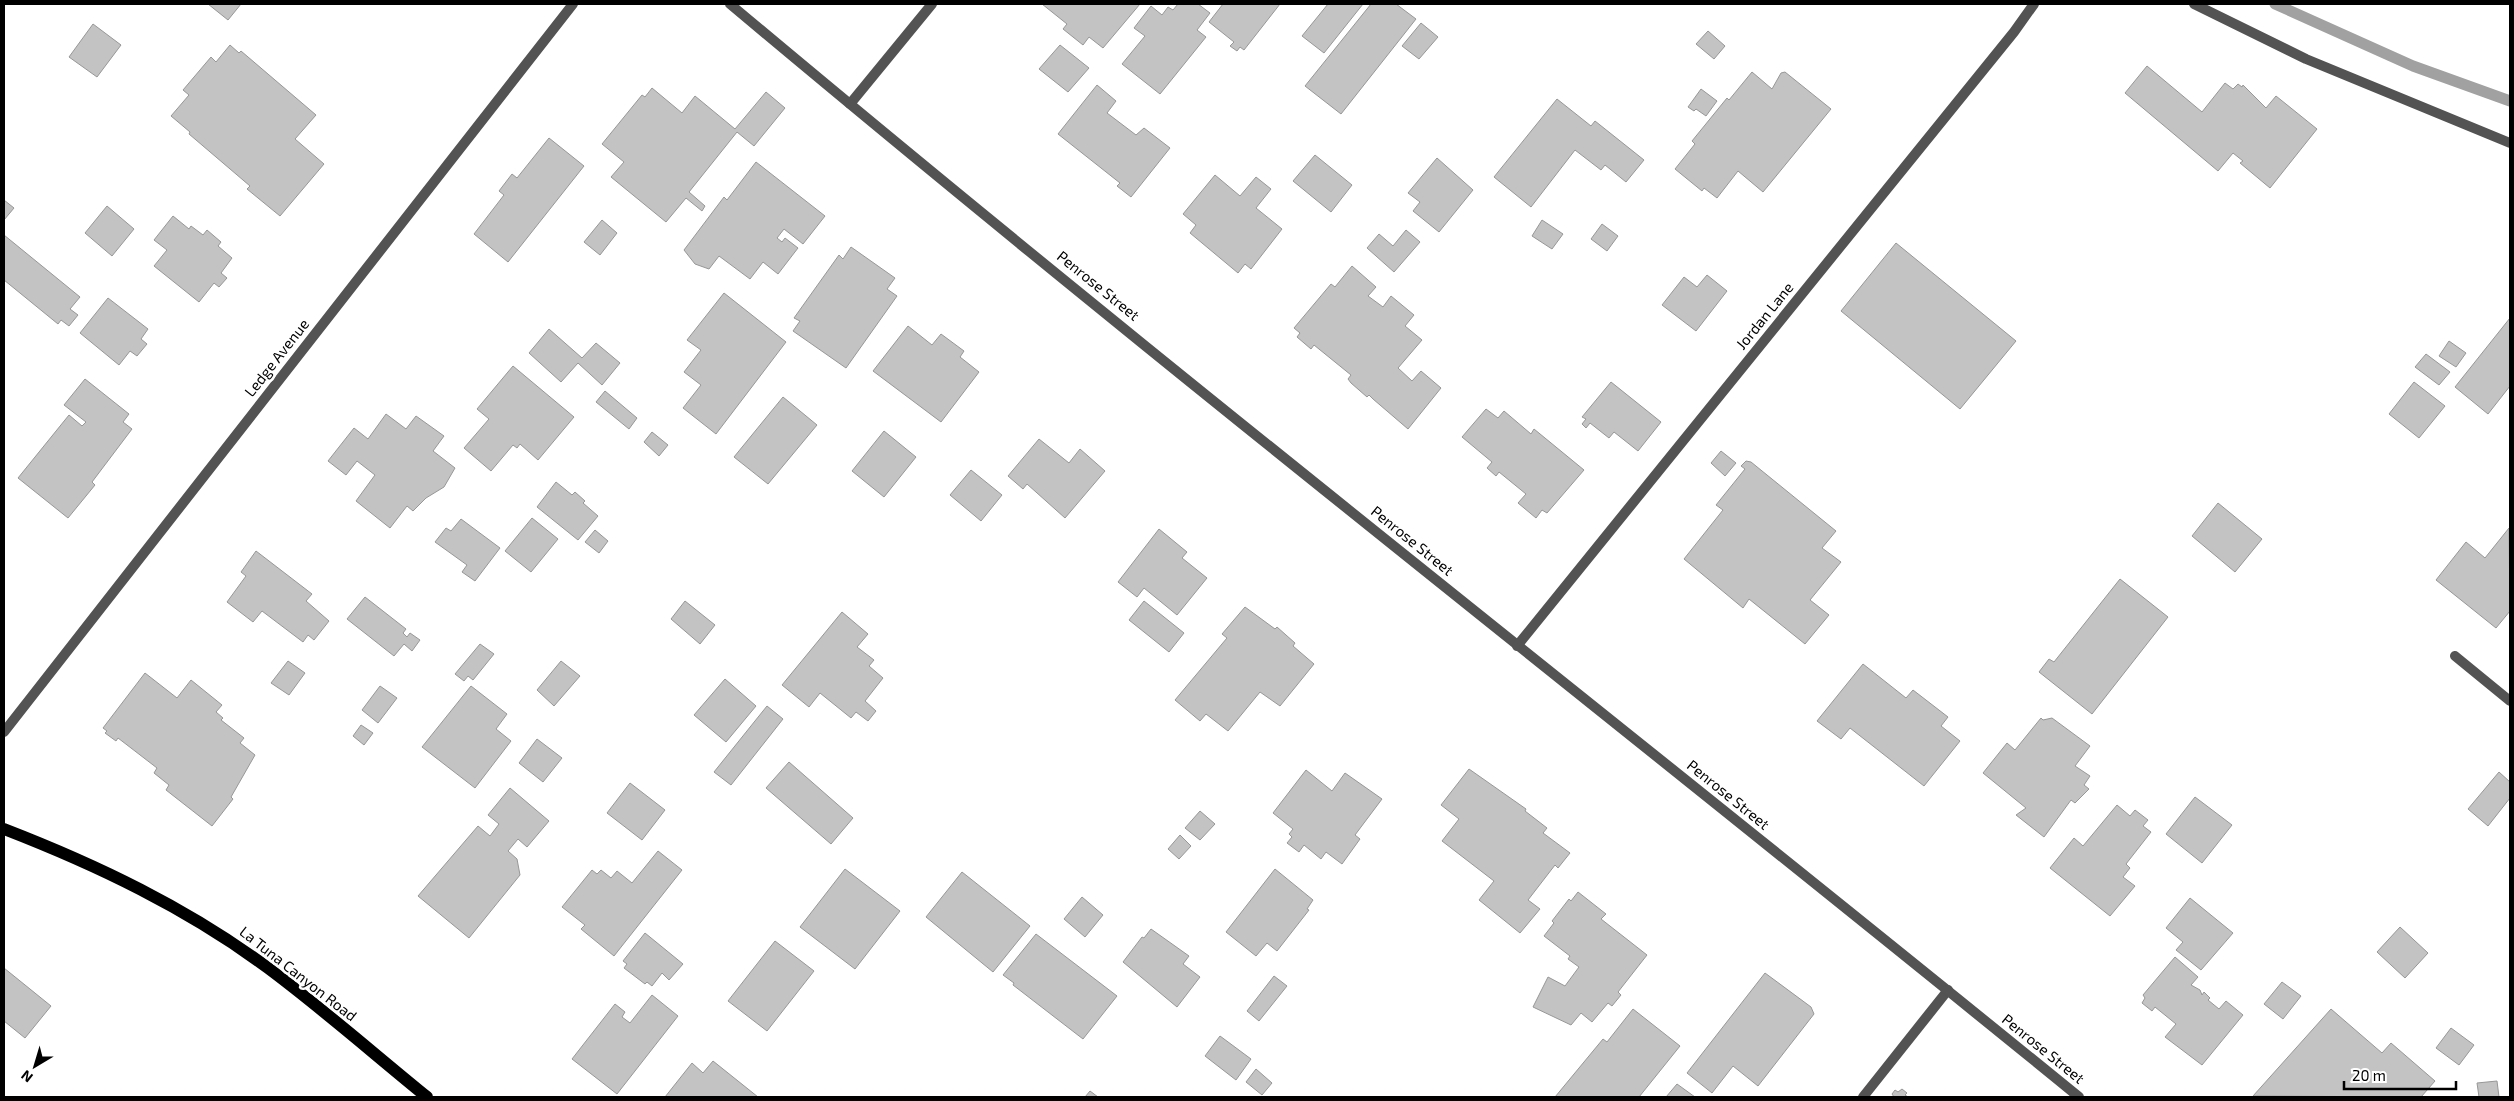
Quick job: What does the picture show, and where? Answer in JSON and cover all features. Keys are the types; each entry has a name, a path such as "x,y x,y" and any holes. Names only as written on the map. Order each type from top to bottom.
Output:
{"main road":[{"name":"La Tuna Canyon Road","path":"4,829 71,855 192,917 269,968 427,1097"}],"street":[{"name":"Ledge Avenue","path":"4,732 574,4"},
{"name":"Penrose Street","path":"730,4 850,104 1517,646 2079,1097"},
{"path":"850,104 932,4"},
{"name":"Jordan Lane","path":"1517,646 2014,32 2034,4"},
{"path":"2194,4 2306,59 2510,143"},
{"path":"2455,656 2510,701"},
{"path":"1863,1097 1948,990"}],"building":[{"path":"208,4 241,4 228,20"},
{"path":"1042,4 1140,4 1103,48 1089,37 1083,45 1063,29 1067,24"},
{"path":"1178,4 1198,4 1210,13 1197,30 1206,37 1160,94 1122,64 1145,36 1134,28 1151,6 1162,15 1168,7 1173,10"},
{"path":"1223,4 1280,4 1244,50 1240,47 1237,51 1230,46 1234,42 1209,22"},
{"path":"1328,4 1363,4 1324,53 1302,36"},
{"path":"1371,4 1396,4 1416,19 1341,114 1305,86"},
{"path":"1421,23 1438,37 1419,59 1402,46"},
{"path":"93,24 121,45 97,77 69,57"},
{"path":"1708,31 1725,46 1714,59 1696,44"},
{"path":"230,45 239,53 241,51 316,115 295,139 324,164 280,216 247,189 250,186 189,134 190,132 171,116 189,95 183,90 211,57 216,62"},
{"path":"1060,45 1089,68 1068,92 1039,69"},
{"path":"2147,66 2202,112 2225,83 2233,89 2238,84 2242,87 2243,85 2266,108 2276,96 2317,129 2270,188 2240,163 2243,161 2233,153 2218,171 2125,93"},
{"path":"1752,72 1772,89 1781,73 1785,72 1831,109 1763,192 1738,171 1717,198 1704,188 1702,191 1675,169 1695,144 1692,141 1727,98 1729,100"},
{"path":"1097,85 1116,101 1107,113 1136,135 1144,128 1170,148 1131,197 1117,186 1120,183 1058,134"},
{"path":"652,88 682,113 695,96 735,129 766,92 785,108 754,146 737,132 689,192 705,206 702,211 686,198 666,222 611,177 624,162 602,144 642,95 645,97"},
{"path":"1701,89 1717,101 1706,116 1696,109 1694,111 1688,107"},
{"path":"1557,99 1591,126 1595,121 1644,160 1626,182 1605,165 1601,170 1575,150 1531,207 1494,177"},
{"path":"549,138 584,166 508,262 474,234 504,195 499,191 512,174 517,178"},
{"path":"1315,155 1352,185 1331,212 1293,181"},
{"path":"1437,158 1473,190 1439,232 1413,211 1420,202 1408,193"},
{"path":"756,162 825,216 803,244 784,229 777,238 782,242 785,238 798,248 778,274 763,262 750,279 719,256 709,269 695,264 684,250 724,197 727,200"},
{"path":"1215,175 1240,196 1256,177 1271,189 1256,208 1282,229 1251,269 1245,264 1238,273 1190,233 1196,225 1183,214"},
{"path":"4,200 14,208 4,220"},
{"path":"107,206 134,229 112,256 85,233"},
{"path":"173,216 189,229 191,226 203,235 207,230 221,242 218,246 232,258 221,273 227,278 219,287 214,283 199,302 154,266 167,250 154,240"},
{"path":"602,220 617,233 600,255 584,242"},
{"path":"1542,220 1563,234 1552,249 1532,236"},
{"path":"1602,224 1618,236 1607,251 1591,239"},
{"path":"1406,230 1420,242 1394,272 1367,248 1379,234 1393,246"},
{"path":"4,235 80,297 70,309 78,315 69,326 61,320 58,324 4,280"},
{"path":"1896,243 2016,341 1960,409 1841,311"},
{"path":"851,247 895,278 887,289 897,296 846,368 793,331 800,321 794,318 839,255 843,259"},
{"path":"1352,266 1376,287 1368,296 1383,307 1391,296 1414,315 1405,326 1422,340 1398,368 1412,381 1421,371 1441,388 1408,429 1369,395 1367,397 1351,383 1348,379 1351,375 1314,345 1311,349 1297,337 1300,333 1294,328 1331,284 1335,287"},
{"path":"1707,275 1727,291 1696,331 1662,305 1684,277 1697,287"},
{"path":"724,293 786,342 716,434 683,408 701,385 684,372 701,350 687,340"},
{"path":"108,298 148,329 141,339 147,344 137,356 130,351 119,365 80,333"},
{"path":"2510,318 2510,386 2488,414 2455,387"},
{"path":"908,326 932,345 941,334 964,351 960,357 979,372 941,422 873,371"},
{"path":"549,329 582,358 596,343 620,363 602,385 578,363 561,382 529,353"},
{"path":"2449,341 2466,353 2456,367 2439,356"},
{"path":"2426,354 2450,372 2439,385 2415,367"},
{"path":"513,366 574,417 538,460 520,444 517,448 513,445 491,471 464,448 489,419 477,409"},
{"path":"85,379 129,414 123,422 132,429 92,482 95,485 68,518 18,478 69,415 82,426 86,422 64,405"},
{"path":"1611,382 1661,422 1638,451 1614,432 1609,438 1590,423 1586,428 1582,424 1586,419 1582,417"},
{"path":"2414,382 2445,406 2419,438 2389,414"},
{"path":"605,391 637,418 629,429 596,402"},
{"path":"783,397 817,425 768,484 734,457"},
{"path":"1486,409 1498,418 1504,411 1531,434 1534,429 1584,470 1547,513 1542,510 1536,518 1518,503 1526,494 1499,472 1496,476 1487,468 1492,462 1462,437"},
{"path":"386,414 406,429 416,416 444,436 433,451 455,468 444,487 426,498 413,511 407,506 390,528 356,501 375,475 357,461 346,475 328,461 354,428 368,439"},
{"path":"884,431 916,457 884,497 852,471"},
{"path":"652,432 668,445 659,456 644,442"},
{"path":"1039,439 1069,463 1080,449 1105,471 1065,518 1027,484 1023,489 1008,476"},
{"path":"1721,451 1736,463 1725,476 1711,463"},
{"path":"1746,461 1751,462 1836,531 1822,548 1841,562 1810,600 1829,615 1805,644 1749,599 1743,608 1684,559 1723,510 1716,505 1745,469 1741,466"},
{"path":"971,470 1002,495 981,521 950,495"},
{"path":"556,482 572,495 575,492 585,501 583,503 598,516 578,540 537,507"},
{"path":"2218,503 2262,539 2235,572 2192,536"},
{"path":"532,518 558,539 531,572 505,551"},
{"path":"461,519 500,548 475,581 462,572 467,565 435,542 446,528 451,531"},
{"path":"2509,528 2510,611 2496,628 2436,580 2466,542 2485,558"},
{"path":"1159,529 1187,552 1182,558 1207,578 1177,615 1144,588 1137,597 1118,582"},
{"path":"595,530 608,541 599,553 585,542"},
{"path":"256,551 312,594 306,601 329,621 314,640 308,635 303,642 262,611 253,622 227,602 246,576 241,572"},
{"path":"2120,579 2168,617 2092,714 2039,672 2049,659 2054,662"},
{"path":"365,597 406,629 403,633 407,637 410,633 420,640 412,651 404,644 394,656 347,619"},
{"path":"685,601 715,625 700,644 671,619"},
{"path":"1144,601 1184,633 1169,652 1129,620"},
{"path":"1245,607 1275,629 1277,627 1295,643 1293,646 1314,664 1280,706 1260,692 1228,731 1206,714 1200,721 1175,700 1227,638 1222,634"},
{"path":"842,612 868,634 857,647 874,660 869,666 883,678 865,701 876,711 868,721 856,712 851,718 820,693 809,707 782,685"},
{"path":"480,644 494,654 473,680 468,676 464,681 455,674"},
{"path":"288,661 305,673 289,695 271,683"},
{"path":"561,661 580,676 554,706 537,690"},
{"path":"1863,664 1906,698 1913,690 1948,717 1941,726 1960,741 1924,786 1850,728 1841,739 1817,721"},
{"path":"145,673 177,698 191,680 222,705 216,712 223,718 221,720 244,738 240,743 255,755 231,797 233,799 212,826 166,790 169,785 154,773 157,768 118,738 116,741 105,733 107,731 103,728"},
{"path":"725,679 756,706 726,742 694,715"},
{"path":"380,686 397,698 378,723 362,710"},
{"path":"471,686 507,714 496,729 511,741 475,788 422,747"},
{"path":"767,706 783,719 731,785 714,772"},
{"path":"2041,718 2043,720 2052,718 2090,746 2075,766 2090,776 2084,785 2089,789 2075,803 2071,800 2044,837 2016,815 2026,808 1983,773 2007,743 2015,750"},
{"path":"361,725 373,733 364,745 353,736"},
{"path":"537,739 562,758 543,782 519,763"},
{"path":"789,762 853,818 831,844 766,788"},
{"path":"1469,769 1526,809 1525,811 1547,828 1543,833 1570,853 1558,868 1555,865 1528,900 1540,909 1520,933 1479,900 1494,881 1442,841 1459,819 1441,805"},
{"path":"1306,770 1332,791 1345,773 1382,799 1355,835 1360,839 1342,864 1326,852 1321,859 1304,845 1299,852 1287,843 1292,837 1289,834 1293,829 1273,813"},
{"path":"2499,772 2510,782 2510,798 2488,826 2468,809"},
{"path":"630,783 665,810 642,840 607,813"},
{"path":"510,788 549,821 527,847 518,839 508,851 517,859 520,875 469,938 418,896 478,826 490,836 499,824 488,815"},
{"path":"2195,797 2232,825 2202,863 2166,834"},
{"path":"2117,805 2130,816 2135,810 2148,820 2143,826 2151,832 2126,864 2130,868 2123,877 2135,886 2110,916 2050,868 2074,838 2083,846"},
{"path":"1200,811 1215,824 1200,840 1185,828"},
{"path":"1180,835 1191,846 1179,859 1168,849"},
{"path":"658,851 682,870 614,956 581,929 585,925 562,907 592,870 597,874 601,870 611,878 617,871 632,883"},
{"path":"845,869 900,911 855,969 800,927"},
{"path":"1275,869 1313,900 1307,909 1309,910 1277,951 1267,943 1256,956 1226,932"},
{"path":"962,872 1030,926 993,972 926,917"},
{"path":"1578,892 1606,914 1601,919 1647,955 1618,992 1621,995 1612,1006 1608,1003 1592,1022 1581,1013 1571,1025 1533,1007 1548,977 1565,986 1579,967 1568,959 1570,956 1544,936 1554,923 1552,921 1569,899 1571,901"},
{"path":"1082,897 1103,915 1085,937 1064,919"},
{"path":"2190,898 2233,933 2201,970 2176,950 2183,942 2166,928"},
{"path":"2400,927 2428,953 2405,978 2377,952"},
{"path":"1151,929 1189,956 1183,964 1200,977 1177,1007 1123,962 1142,937 1144,938"},
{"path":"645,933 683,964 669,980 662,973 652,986 647,982 645,984 624,968 627,964 623,961"},
{"path":"1036,934 1117,996 1083,1039 1013,985 1014,983 1003,975"},
{"path":"775,941 814,971 767,1031 728,1001"},
{"path":"2175,957 2198,977 2191,985 2200,990 2202,995 2204,992 2210,998 2208,1000 2219,1009 2226,1001 2243,1015 2202,1065 2165,1037 2176,1024 2155,1007 2152,1011 2142,1003 2145,998 2143,995"},
{"path":"4,968 51,1006 25,1038 4,1021"},
{"path":"1765,973 1811,1007 1814,1014 1758,1086 1733,1066 1712,1093 1687,1073"},
{"path":"1274,976 1287,986 1259,1021 1247,1011"},
{"path":"2282,982 2301,996 2283,1019 2264,1004"},
{"path":"652,995 678,1016 617,1094 572,1059 615,1004 625,1012 622,1017 630,1023"},
{"path":"1633,1009 1680,1046 1639,1097 1555,1097 1603,1039 1607,1042"},
{"path":"2331,1009 2382,1053 2391,1043 2435,1081 2421,1097 2253,1096"},
{"path":"2451,1028 2474,1045 2459,1065 2436,1048"},
{"path":"1220,1036 1251,1059 1236,1080 1205,1056"},
{"path":"713,1061 758,1097 665,1097 692,1063 703,1073"},
{"path":"1256,1069 1272,1083 1262,1095 1246,1082"},
{"path":"2497,1081 2499,1097 2479,1097 2477,1083"},
{"path":"1677,1084 1695,1097 1666,1097"},
{"path":"1902,1089 1907,1093 1905,1095 1908,1097 1894,1097 1892,1094 1895,1090 1898,1092"},
{"path":"1090,1091 1098,1097 1085,1097"}],"waterway":[{"path":"2275,4 2413,66 2510,101"}]}
